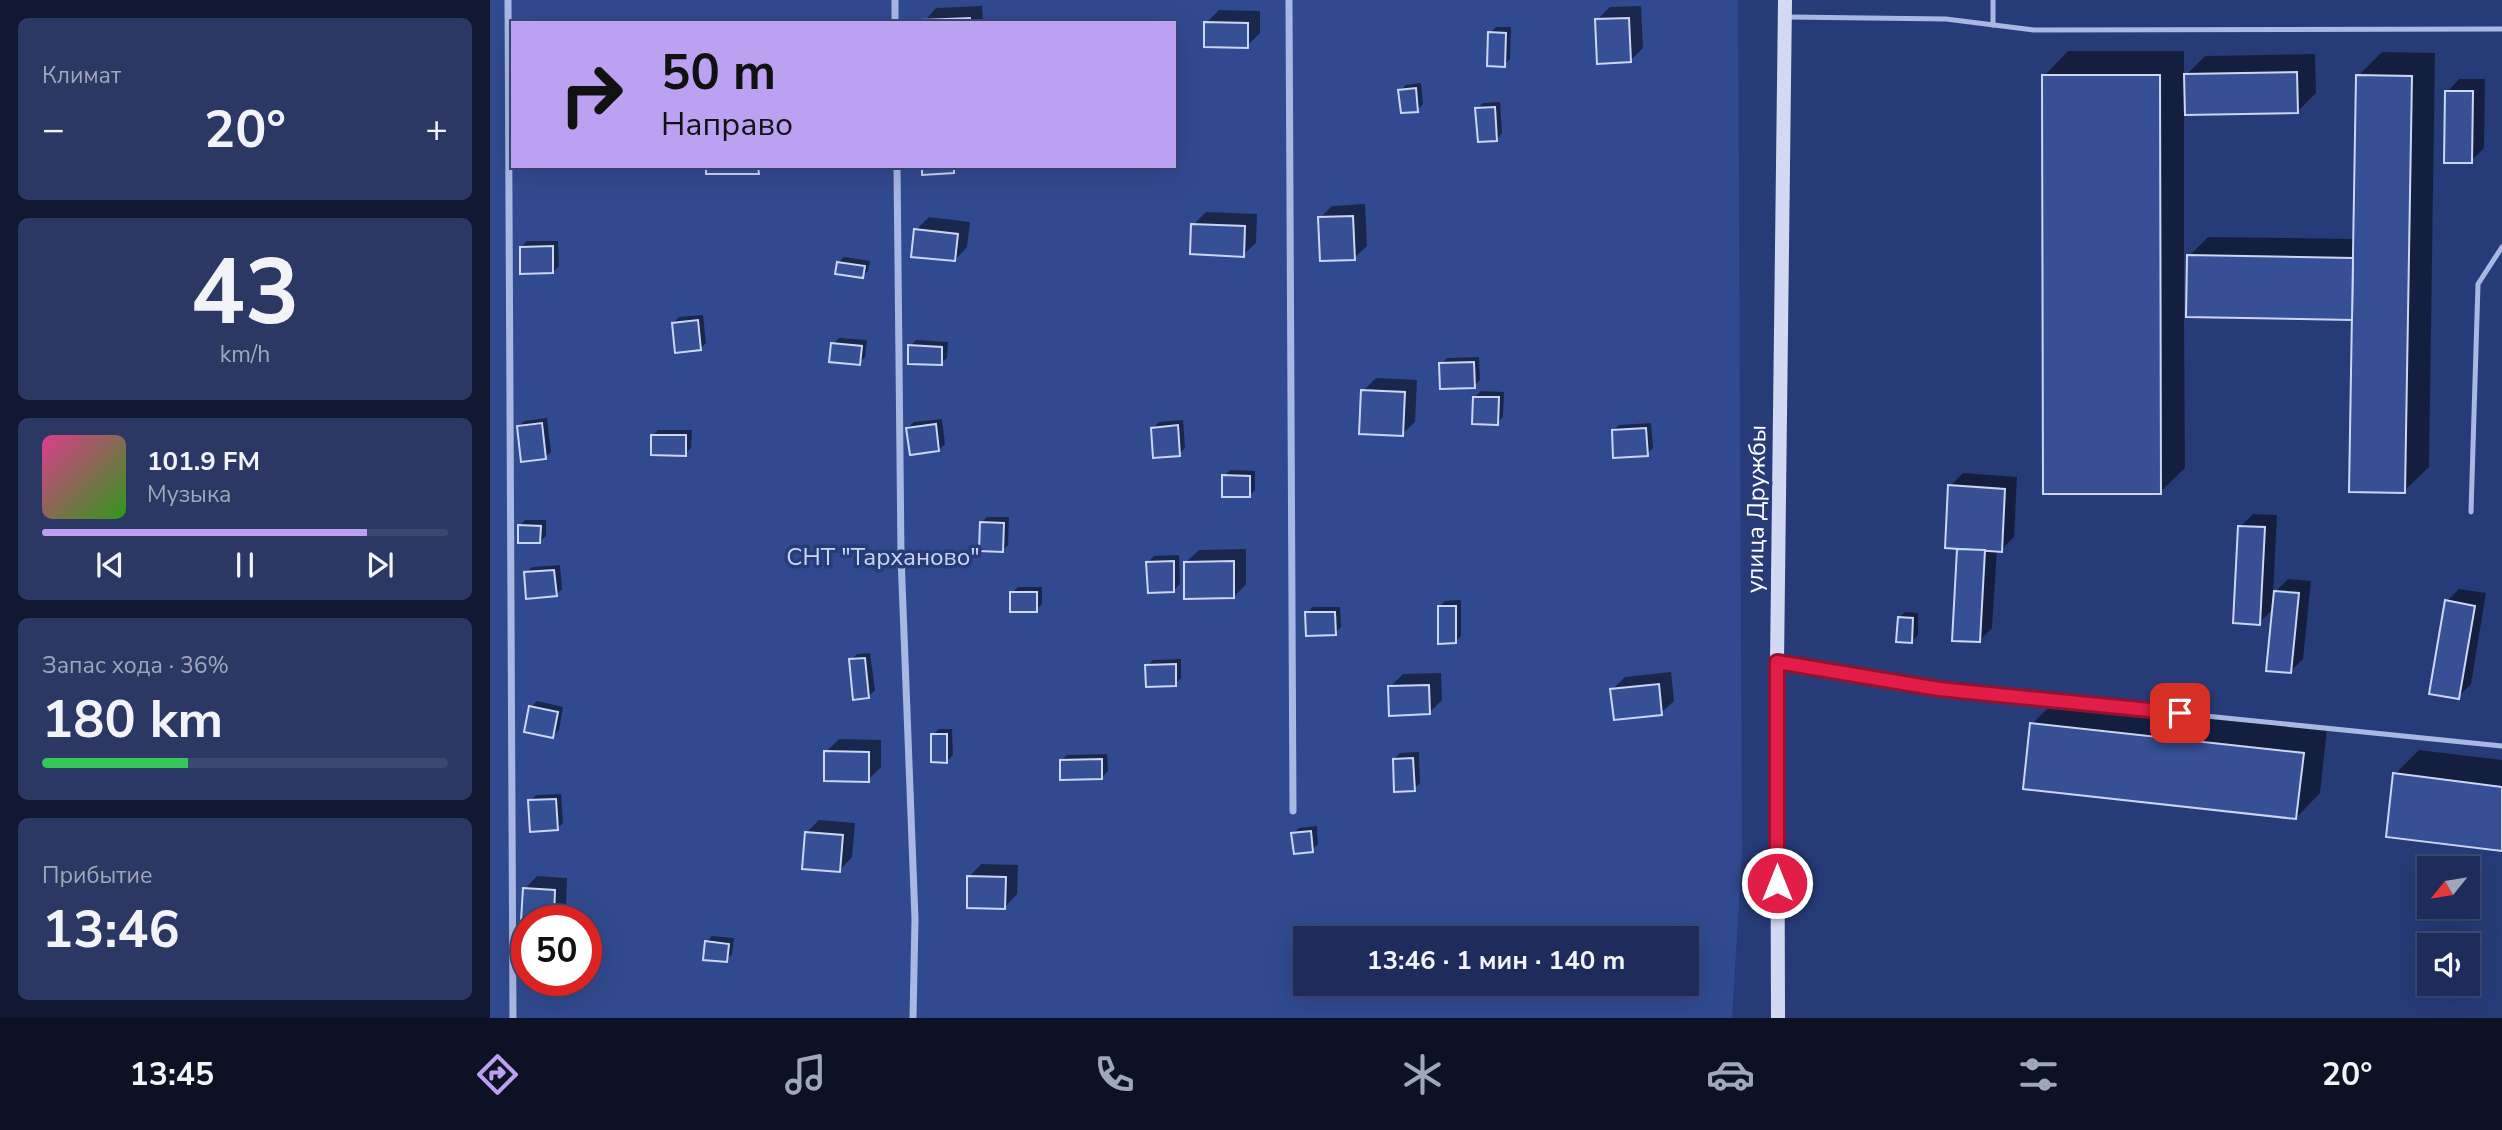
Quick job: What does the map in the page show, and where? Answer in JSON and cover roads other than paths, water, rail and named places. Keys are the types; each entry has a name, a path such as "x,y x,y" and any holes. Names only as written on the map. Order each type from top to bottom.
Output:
{"main road":[{"name":"улица Дружбы","path":"1778,1018 1777,662 1785,0"}],"street":[{"path":"508,0 513,1018"},
{"path":"895,0 895,21"},
{"path":"1289,0 1293,811"},
{"path":"897,168 901,555 915,919 913,1018"}],"lane":[{"path":"1993,0 1993,25"},
{"path":"1785,18 1946,19 2034,30 2502,29"},
{"path":"2471,512 2478,284 2502,247"},
{"path":"1777,662 1939,689 2502,746"}],"park label":[{"name":"СНТ \"Тарханово\"","path":"883,557"}]}
